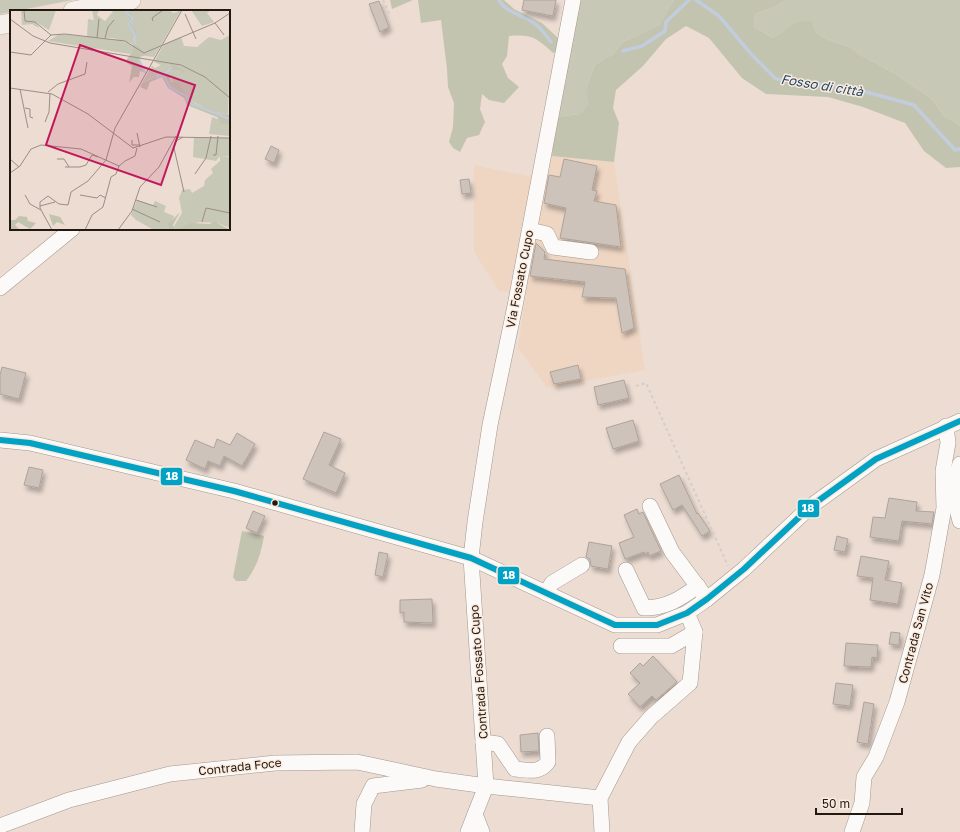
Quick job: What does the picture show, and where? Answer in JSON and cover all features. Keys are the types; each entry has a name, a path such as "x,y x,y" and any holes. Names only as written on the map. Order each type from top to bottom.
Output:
{"main road":[{"path":"78,10 131,0"},
{"path":"0,25 10,23"}],"street":[{"name":"Via Fossato Cupo","path":"471,558 490,425 530,230 573,0"},
{"path":"0,288 71,230"},
{"path":"530,230 547,234 553,247 591,252"},
{"path":"0,440 30,444 234,491 471,558 615,626 657,626 687,613 707,599 734,578 811,506 876,459 953,424"},
{"name":"Contrada San Vito","path":"852,832 862,804 864,777 876,757 898,702 932,575 944,508 943,472 953,424"},
{"path":"960,464 955,484 957,508 960,521"},
{"path":"650,506 672,552 707,599"},
{"name":"Contrada Fossato Cupo","path":"471,558 486,786"},
{"path":"546,593 552,583 582,566"},
{"path":"626,570 644,608 658,608 681,598 698,586"},
{"path":"602,832 600,798 629,742 651,717 690,683 695,632 687,613"},
{"path":"621,646 671,646 695,632"},
{"path":"483,742 498,744 515,769 537,771 544,768 548,762 546,736"},
{"name":"Contrada Foce","path":"0,826 69,800 163,776 274,763 357,762 436,779 600,798"},
{"path":"362,832 364,804 373,786 436,779"},
{"path":"468,832 486,786"},
{"path":"475,814 482,832"}],"path":[{"path":"383,0 390,15"},
{"path":"636,386 646,383 734,578"}],"shaded area":[{"path":"551,156 614,162 645,370 547,388 518,348 526,294 499,291 474,252 474,165 547,180"}],"green space":[{"path":"0,0 73,0 21,10 10,10 10,12 0,14"},
{"path":"390,0 413,0 392,9"},
{"path":"418,0 504,0 514,9 542,23 558,38 559,50 553,53 534,38 509,36 507,56 502,64 508,78 519,87 504,103 489,100 482,94 480,109 485,122 479,135 467,138 460,152 453,148 449,142 453,127 454,103 448,87 441,20 421,23"},
{"path":"580,0 674,0 659,25 623,42 613,54 595,65 586,89 590,104 580,114 556,117"},
{"path":"674,0 786,0 774,7 755,14 754,27 773,38 797,22 811,21 815,32 830,41 850,47 862,56 894,73 932,99 943,115 960,126 960,167 946,168 924,151 905,123 863,107 828,97 766,94 742,78 709,38 686,26 666,39 643,66 616,90 613,108 619,123 614,162 552,156 556,117 580,114 589,104 586,89 595,65 613,54 623,42 659,25"},
{"path":"786,0 960,0 960,126 943,115 932,99 894,73 862,56 850,47 830,41 815,32 782,32 773,38 754,27 755,14 774,7"},
{"path":"242,531 264,536 258,560 250,576 246,581 236,581 233,577"}],"building":[{"path":"524,0 556,0 553,16 522,10"},
{"path":"379,1 389,27 380,32 369,4"},
{"path":"271,146 279,150 274,163 265,159"},
{"path":"564,159 597,166 592,190 597,191 594,201 616,205 621,247 560,238 566,208 544,203 549,175 560,177"},
{"path":"469,179 471,193 462,194 460,180"},
{"path":"536,243 545,252 544,259 625,269 634,328 622,333 616,298 582,297 585,282 530,276"},
{"path":"578,365 581,379 554,384 550,372"},
{"path":"2,367 26,373 19,399 0,394 0,375"},
{"path":"624,380 629,398 598,405 594,387"},
{"path":"633,420 639,441 613,449 606,428"},
{"path":"324,432 341,439 329,465 345,473 336,493 303,479"},
{"path":"237,433 255,444 242,466 224,456 220,466 208,461 205,469 186,460 195,440 214,448 217,439 230,445"},
{"path":"29,467 43,470 39,488 24,485"},
{"path":"679,475 697,514 698,513 710,531 702,536 682,505 673,510 660,484"},
{"path":"889,498 917,502 916,511 934,512 932,524 902,521 899,541 870,537 873,517 885,518"},
{"path":"637,509 639,514 643,512 661,551 649,556 648,552 645,554 644,552 625,559 619,543 634,537 624,515"},
{"path":"253,511 265,516 257,533 246,528"},
{"path":"837,536 848,539 845,552 834,550"},
{"path":"589,542 612,546 608,569 591,566 590,559 586,557"},
{"path":"379,552 388,554 383,577 375,575"},
{"path":"861,556 889,561 885,580 902,583 898,604 870,600 873,578 857,576"},
{"path":"432,599 433,623 404,622 404,612 400,613 400,600"},
{"path":"891,632 900,633 899,645 889,644"},
{"path":"846,643 878,645 877,658 872,657 871,667 844,666"},
{"path":"653,656 677,682 656,700 652,696 640,707 628,694 640,683 630,673 640,663 643,666"},
{"path":"836,683 853,685 850,706 833,704"},
{"path":"864,702 874,704 868,744 857,742"},
{"path":"538,733 539,751 521,752 520,735"}],"waterway":[{"path":"499,0 509,10 537,25 551,42"},
{"path":"623,51 642,46 665,31 666,22 689,0"},
{"name":"Fosso di città","path":"696,0 719,16 752,55 776,79 848,87 914,105 955,150 960,149"}],"transit line":[{"name":"18","path":"0,440 30,443 234,491 471,558 615,625 657,625 687,613 707,599 744,569 811,506 876,459 960,421"}]}
